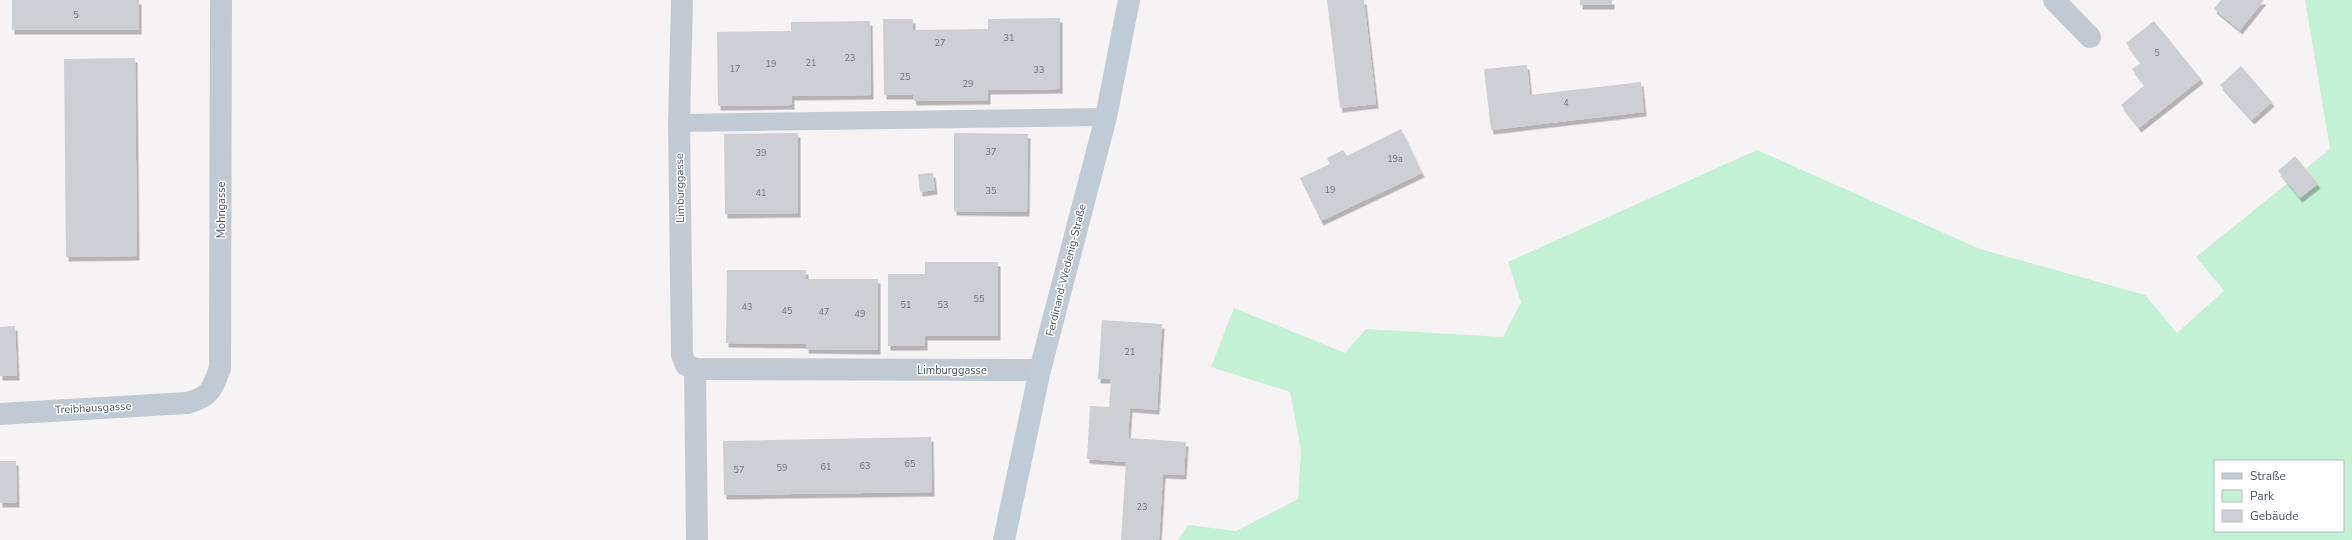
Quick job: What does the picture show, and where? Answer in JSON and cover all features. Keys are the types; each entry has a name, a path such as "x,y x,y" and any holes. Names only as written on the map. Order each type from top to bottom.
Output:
{"street":[{"name":"Mohngasse","path":"187,403 203,399 214,386 220,368 221,0"},
{"name":"Limburggasse","path":"682,0 678,123 682,355 686,365 695,369 1040,370"},
{"name":"Ferdinand-Wedenig-Straße","path":"1004,540 1040,370 1106,117 1129,0"},
{"path":"2054,0 2090,37"},
{"path":"695,369 697,540"},
{"name":"Treibhausgasse","path":"0,414 187,403"}],"lane":[{"path":"678,123 1106,117"}],"green space":[{"path":"2305,0 2352,0 2352,540 1178,540 1188,525 1236,531 1298,499 1301,450 1290,392 1211,367 1234,308 1345,353 1366,329 1503,337 1521,302 1508,262 1757,150 1980,249 2145,295 2177,333 2224,291 2196,257 2330,149"}],"building":[{"path":"12,0 139,0 139,30 12,30"},
{"path":"1327,0 1364,0 1376,104 1340,108"},
{"path":"1580,0 1612,0 1612,5 1580,5"},
{"path":"2221,0 2264,0 2240,30 2214,9"},
{"path":"1060,18 1060,89 988,90 988,100 914,101 913,95 884,95 883,19 913,19 913,30 988,29 988,19"},
{"path":"870,21 871,95 792,96 792,105 718,106 717,32 791,31 791,22"},
{"path":"2154,21 2201,79 2139,128 2121,105 2145,85 2132,69 2141,63 2126,43"},
{"path":"135,58 137,256 66,257 64,59"},
{"path":"1527,65 1530,95 1641,82 1644,112 1491,130 1484,69"},
{"path":"2241,66 2272,102 2252,120 2220,85"},
{"path":"1401,129 1422,173 1321,221 1300,178 1330,164 1327,158 1343,150 1347,156"},
{"path":"798,133 798,213 725,214 724,134"},
{"path":"954,133 1028,134 1027,212 954,211"},
{"path":"2295,156 2318,184 2300,198 2278,171"},
{"path":"933,173 935,190 920,192 918,174"},
{"path":"925,262 998,262 998,336 925,336 925,346 888,346 888,274 925,274"},
{"path":"727,270 806,270 806,279 878,279 878,350 806,349 806,344 726,343"},
{"path":"1102,320 1162,324 1157,410 1130,408 1128,438 1186,442 1184,475 1163,474 1159,540 1121,540 1126,462 1087,459 1090,406 1109,407 1111,379 1098,379"},
{"path":"15,326 17,376 0,376 0,327"},
{"path":"931,437 932,492 724,495 723,441"},
{"path":"0,461 16,461 17,503 0,503"}]}
